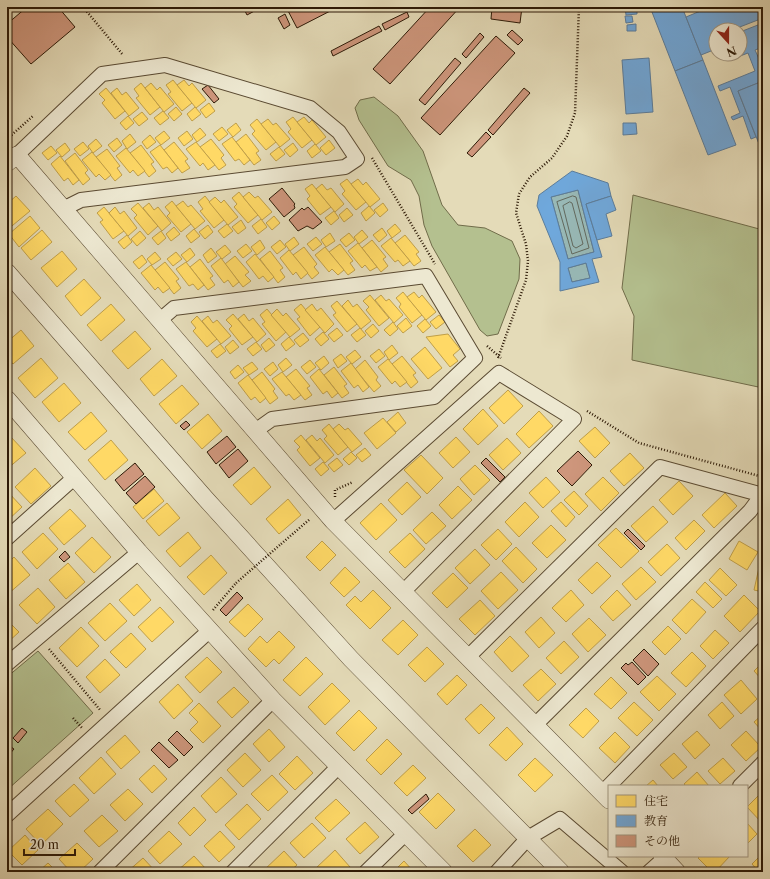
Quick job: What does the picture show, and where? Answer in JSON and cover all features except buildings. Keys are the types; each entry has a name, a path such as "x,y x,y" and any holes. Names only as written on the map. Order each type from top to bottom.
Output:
{"street":[{"path":"62,209 81,200 345,167 357,159 339,132 310,108 164,65 102,74 12,159 62,209 333,521 534,726 606,796"},
{"path":"7,272 205,498 351,658 561,872"},
{"path":"160,320 174,308 426,276 475,358 434,397 272,419 254,431"},
{"path":"333,521 499,373 574,419 403,592"},
{"path":"10,407 75,477 209,631 273,700 444,872"},
{"path":"468,657 660,467 763,495 750,511 534,726"},
{"path":"7,538 75,477"},
{"path":"7,664 139,552"},
{"path":"616,785 763,628"},
{"path":"7,815 209,631"},
{"path":"100,872 273,700"},
{"path":"741,785 763,763"},
{"path":"233,872 339,766"},
{"path":"497,872 528,838 560,819 622,872"},
{"path":"366,872 405,834"},
{"path":"650,872 664,857 677,872"}],"path":[{"path":"83,7 123,55"},
{"path":"498,357 526,280 528,262 526,244 516,213 519,194 530,177 552,158 566,136 575,113 579,7"},
{"path":"115,56 129,54"},
{"path":"7,139 36,114"},
{"path":"371,155 439,271"},
{"path":"484,343 498,357 505,361"},
{"path":"586,410 639,443 763,477"},
{"path":"210,613 236,583 312,517"},
{"path":"39,637 101,711"},
{"path":"73,718 82,728"}],"green space":[{"path":"374,97 398,116 423,151 442,205 458,225 485,228 512,241 520,259 519,279 498,334 487,336 480,330 432,246 424,225 419,196 411,180 388,166 359,120 355,108 360,100"},
{"path":"633,195 763,230 763,388 632,360 634,316 622,288"},
{"path":"38,651 93,713 7,790 7,677"}],"water":[{"path":"578,190 594,252 568,259 551,197"},
{"path":"586,263 590,278 572,282 568,268"}]}
